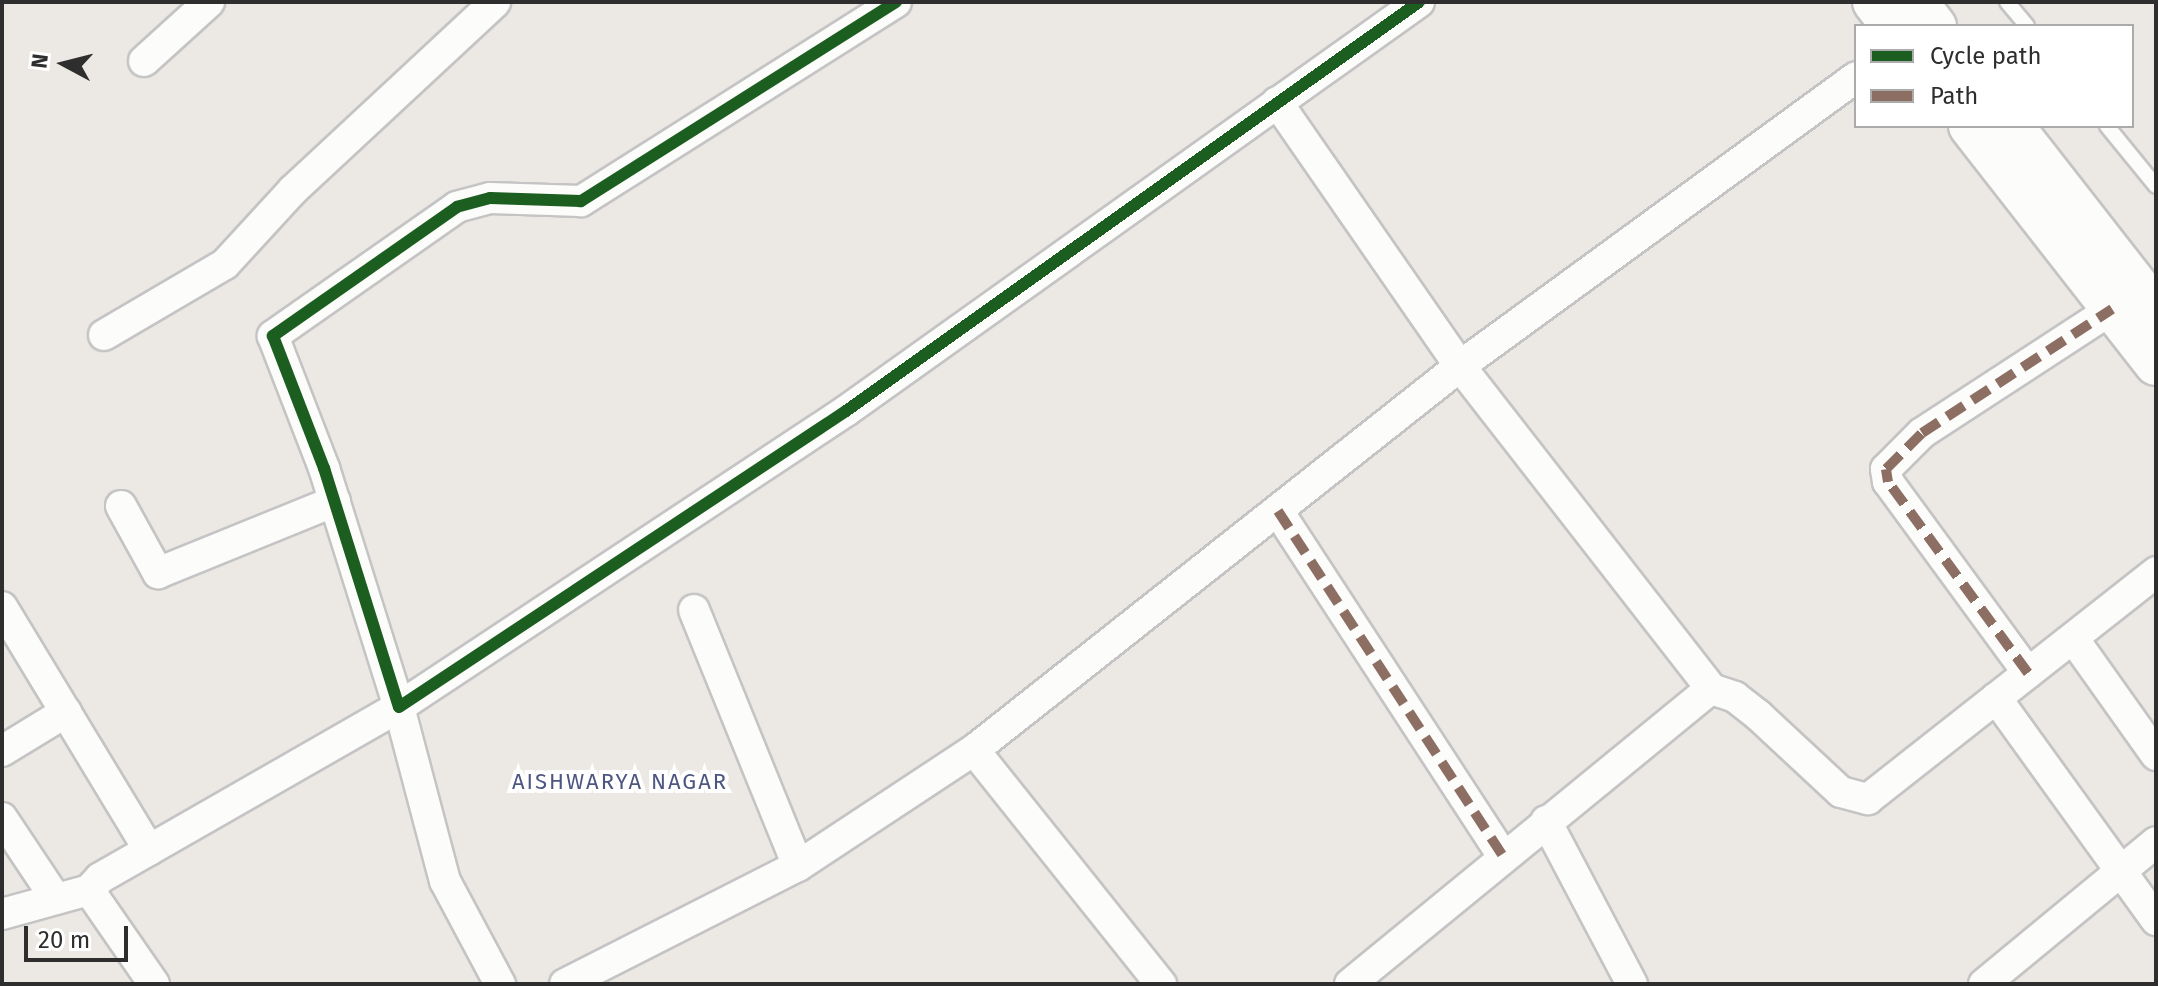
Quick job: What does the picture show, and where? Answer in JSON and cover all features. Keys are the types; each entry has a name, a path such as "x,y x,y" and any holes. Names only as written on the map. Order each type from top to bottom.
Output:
{"main road":[{"path":"1874,2 1891,24"},
{"path":"1916,2 1933,24"},
{"path":"1972,128 2156,364"},
{"path":"2014,128 2156,310"}],"street":[{"path":"144,61 209,2"},
{"path":"104,335 225,264 293,190 495,2"},
{"path":"500,984 445,881 399,707 335,501 273,336 457,207 490,198 581,201 896,2"},
{"path":"2,914 89,890 100,878 399,707 846,411 1419,2"},
{"path":"565,984 798,866 974,750 1460,366 1854,78"},
{"path":"1277,102 1460,366 1711,689 1735,697 1758,715 1841,792 1868,799 2028,673 2075,641 2156,572"},
{"path":"2028,673 1888,482 1886,469 1922,433 2112,309"},
{"path":"121,506 158,573 335,501"},
{"path":"1278,511 1503,856"},
{"path":"2,607 149,850"},
{"path":"694,610 798,866"},
{"path":"2075,641 2156,755"},
{"path":"1350,984 1711,689"},
{"path":"1996,698 2156,920"},
{"path":"2,751 66,712"},
{"path":"974,750 1161,984"},
{"path":"2,818 56,899"},
{"path":"1546,821 1632,984"},
{"path":"1984,984 2156,842"},
{"path":"89,890 154,984"}],"lane":[{"path":"2007,2 2025,24"},
{"path":"2109,128 2156,186"}],"marked path":[{"path":"2028,673 1888,482 1886,469 1922,433 2112,309"},
{"path":"1278,511 1503,856"}],"cycle path":[{"path":"896,2 581,201 490,198 457,207 273,336 324,468 399,707 846,411 1419,2"}],"district":[{"name":"AISHWARYA NAGAR","path":"620,782"}]}
